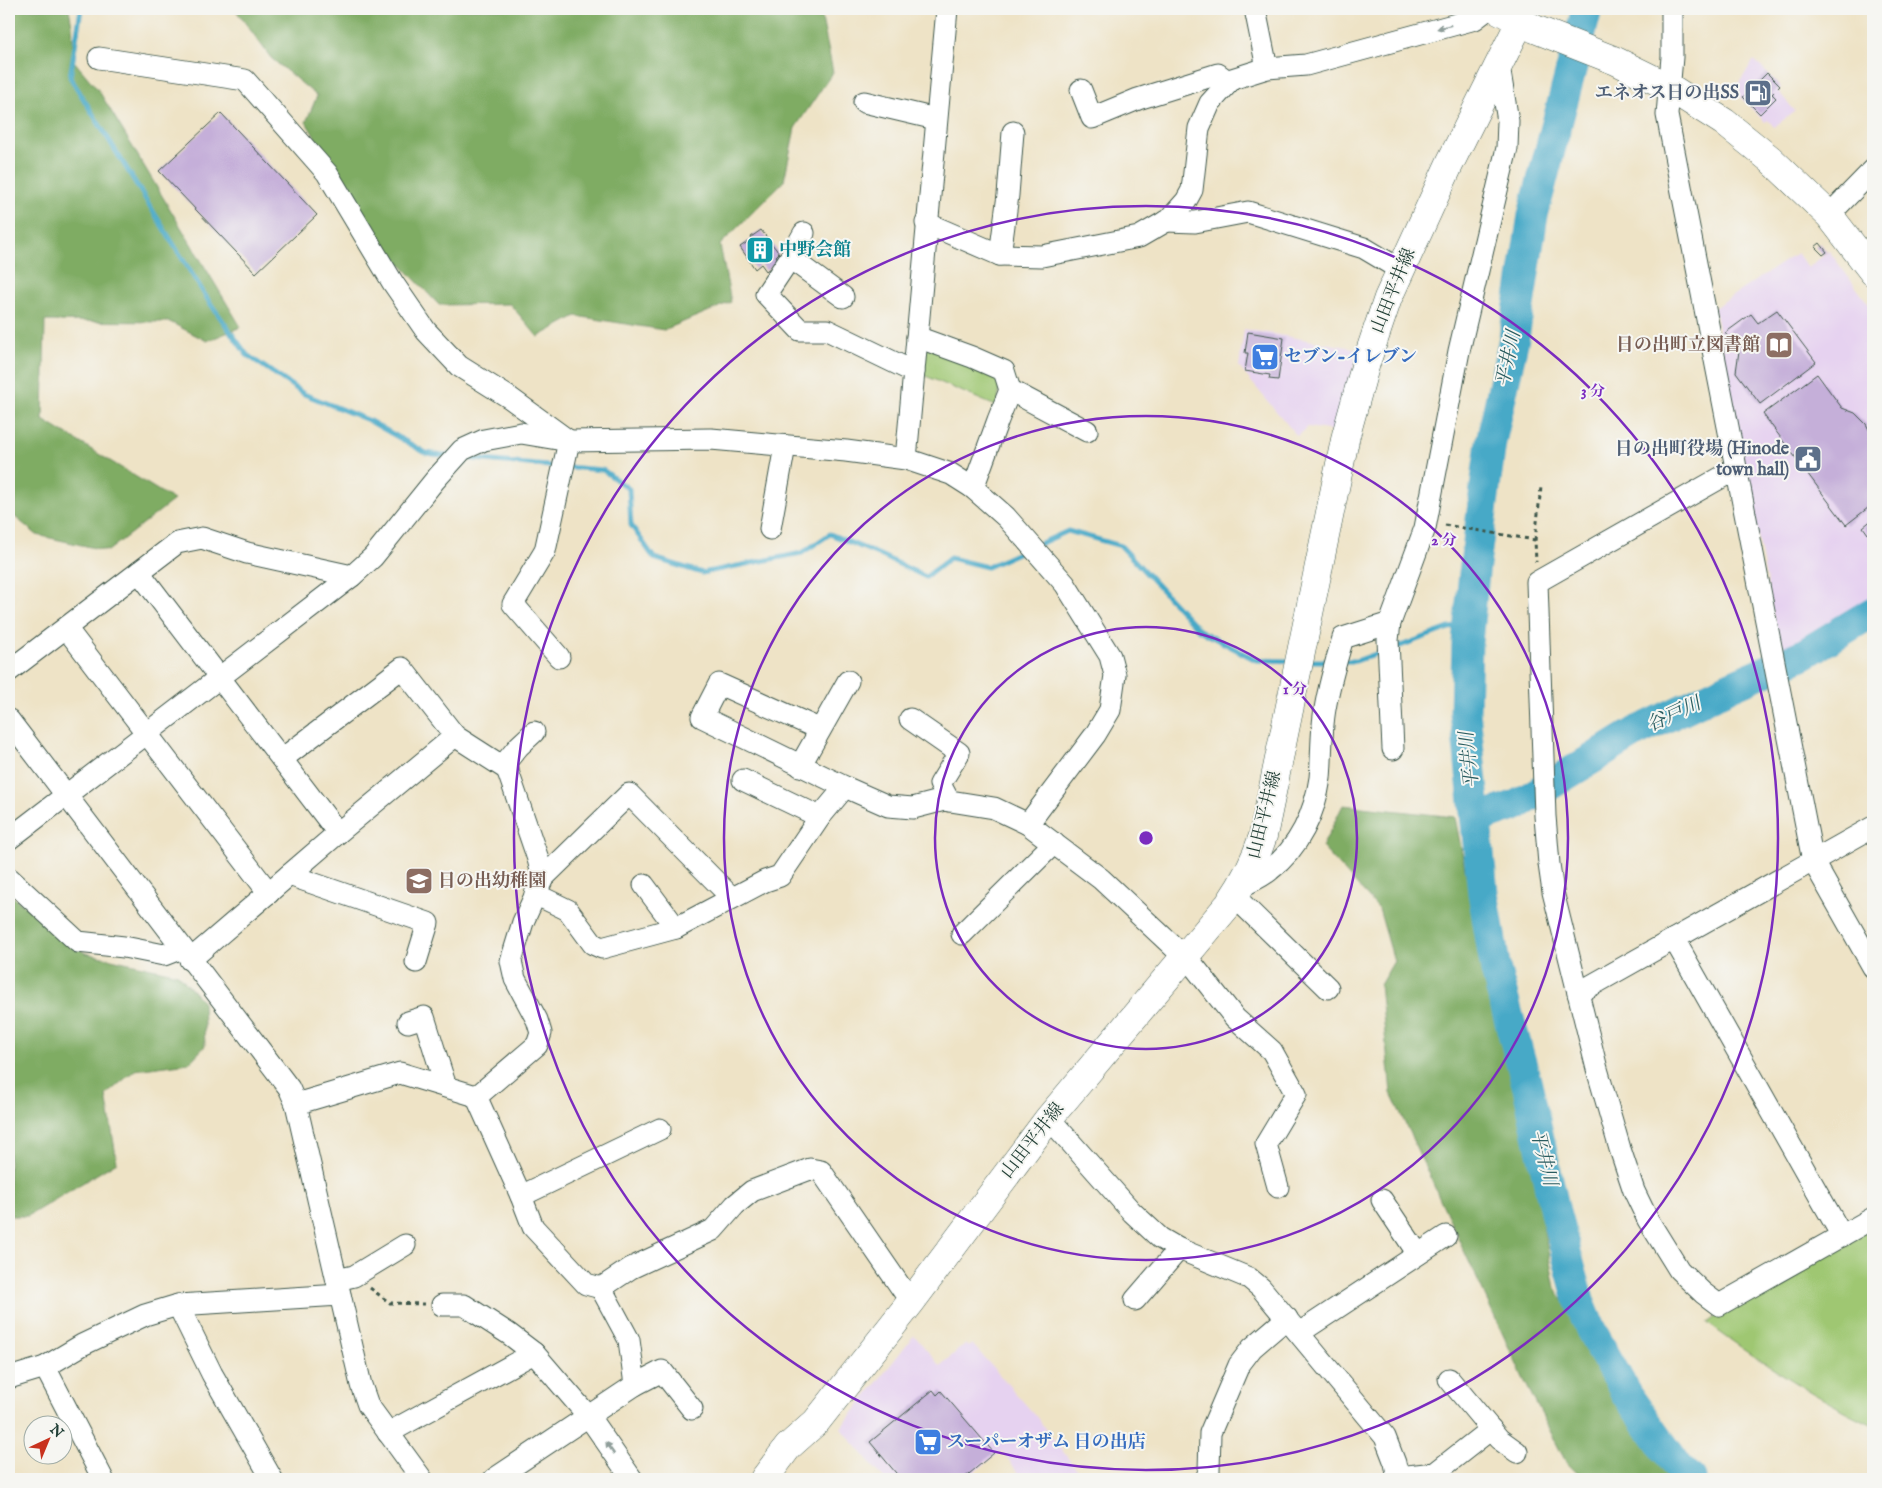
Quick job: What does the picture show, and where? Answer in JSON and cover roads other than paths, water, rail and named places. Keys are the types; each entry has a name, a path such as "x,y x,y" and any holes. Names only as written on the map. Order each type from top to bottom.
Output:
{"main road":[{"path":"1497,9 1527,20 1670,87 1724,122 1770,159 1829,215 1873,272"},
{"name":"山田平井線","path":"764,1479 788,1447 816,1422 912,1302 1049,1118 1185,957 1237,892 1256,860 1263,836 1346,436 1388,298 1450,163 1499,66 1527,20"}],"street":[{"path":"906,459 947,9"},
{"path":"1255,9 1266,68"},
{"path":"926,223 1000,255 1042,256 1139,237 1166,221 1186,201 1192,190 1199,128 1210,103 1232,79 1266,68 1306,65 1475,19 1488,9"},
{"path":"1672,9 1672,57 1668,115 1672,143 1813,861 1873,966"},
{"path":"99,58 245,80 327,173 393,283 426,331 459,366 510,398 569,441"},
{"path":"1392,749 1389,631 1425,528 1459,351 1507,148 1508,121 1499,66"},
{"path":"1081,90 1092,118 1138,99 1218,74 1229,82"},
{"path":"864,102 936,120"},
{"path":"1000,255 1008,195 1013,132"},
{"path":"1829,215 1873,170"},
{"path":"1166,221 1195,222 1248,212 1364,248 1401,270"},
{"path":"804,233 766,294 800,330 827,330 914,372"},
{"path":"790,258 843,298"},
{"path":"917,337 1004,371 1010,390 974,488"},
{"path":"1010,390 1087,431"},
{"path":"9,839 352,576 373,557 435,480 462,450 484,440 521,433 569,441 711,439 846,450 906,459 951,474 974,488 1006,517 1065,584 1110,656 1116,675 1110,710 1095,735 1028,824"},
{"path":"560,657 512,604 545,551 569,441"},
{"path":"770,529 785,446"},
{"path":"1736,469 1537,582 1540,702 1549,864 1553,892 1610,1117 1634,1192 1648,1220 1679,1270 1703,1293 1719,1305 1873,1218"},
{"path":"9,671 177,542 202,538 247,553 352,576"},
{"path":"138,572 338,833"},
{"path":"66,628 268,893"},
{"path":"1328,988 1237,892 1270,870 1291,849 1308,823 1320,778 1325,710 1343,638 1389,631"},
{"path":"282,759 402,668 455,736 508,770"},
{"path":"800,766 819,729 848,681"},
{"path":"819,729 719,684 702,717 800,766 888,806 913,808 944,800 994,808 1028,824 1101,879 1193,965 1235,1018 1272,1051 1296,1094 1266,1144 1278,1187"},
{"path":"910,719 959,753 940,784 949,801"},
{"path":"9,720 289,1088 296,1104 361,1385 368,1404 422,1479"},
{"path":"534,732 505,763 538,859 539,886 568,910 593,944 602,948 676,928 765,881 780,876 820,816 845,787"},
{"path":"9,878 78,942 124,947 164,955 186,954 268,893 455,736"},
{"path":"743,780 820,816"},
{"path":"476,1096 537,1045 541,1033 537,1020 515,979 511,961 523,922 539,886 629,794 732,898"},
{"path":"1578,993 1873,827"},
{"path":"962,934 1054,844"},
{"path":"289,875 428,923 416,962"},
{"path":"644,884 676,928"},
{"path":"1674,939 1842,1236"},
{"path":"423,1017 446,1087"},
{"path":"296,1104 400,1073 476,1096 533,1227 586,1284 601,1288 629,1340 635,1385"},
{"path":"1049,1118 1132,1212 1160,1238 1179,1249 1249,1278 1261,1288 1384,1437 1398,1478 1435,1474 1491,1429"},
{"path":"521,1196 660,1129"},
{"path":"601,1288 632,1268 713,1230 735,1205 752,1190 810,1169 821,1171 912,1302"},
{"path":"1382,1200 1418,1254"},
{"path":"1206,1479 1209,1471 1210,1433 1240,1365 1252,1348 1418,1254 1446,1236"},
{"path":"9,1378 44,1367 82,1345 145,1314 178,1305 339,1287 405,1245"},
{"path":"1135,1300 1179,1249"},
{"path":"442,1305 464,1304 534,1353 589,1418 632,1479"},
{"path":"178,1305 212,1374 272,1479"},
{"path":"388,1433 534,1353"},
{"path":"44,1367 103,1479"},
{"path":"494,1479 589,1418 635,1385 662,1371 692,1409"},
{"path":"1449,1379 1499,1439 1517,1452"}],"waterway":[{"path":"81,9 70,77 208,300 247,355 304,394 368,420 426,453 449,456"},
{"name":"平井川","path":"1587,9 1533,215 1514,338 1491,442 1467,642 1465,712 1483,893 1496,971 1528,1088 1556,1216 1580,1303 1591,1330 1627,1395 1682,1472 1691,1479"},
{"path":"463,458 559,467"},
{"path":"567,467 603,470 629,489 631,525 654,558 702,573 802,553 830,534 926,577 950,558 987,567 1027,549"},
{"path":"1037,545 1068,531 1121,546 1199,630 1256,660 1291,661"},
{"name":"谷戸川","path":"1476,819 1517,805 1636,732 1731,686 1804,654 1873,612"},
{"path":"1395,648 1449,628 1469,625"},
{"path":"1342,661 1356,661 1384,651"},
{"path":"1307,661 1331,661"}],"place":[{"name":"エネオス日の出SS","path":"1758,93"},
{"name":"中野会館","path":"760,250"},
{"name":"日の出町立図書館","path":"1779,345"},
{"name":"セブン-イレブン","path":"1265,357"},
{"name":"日の出町役場 (Hinode town hall)","path":"1808,459"},
{"name":"日の出幼稚園","path":"419,881"},
{"name":"スーパーオザム 日の出店","path":"928,1442"}]}
